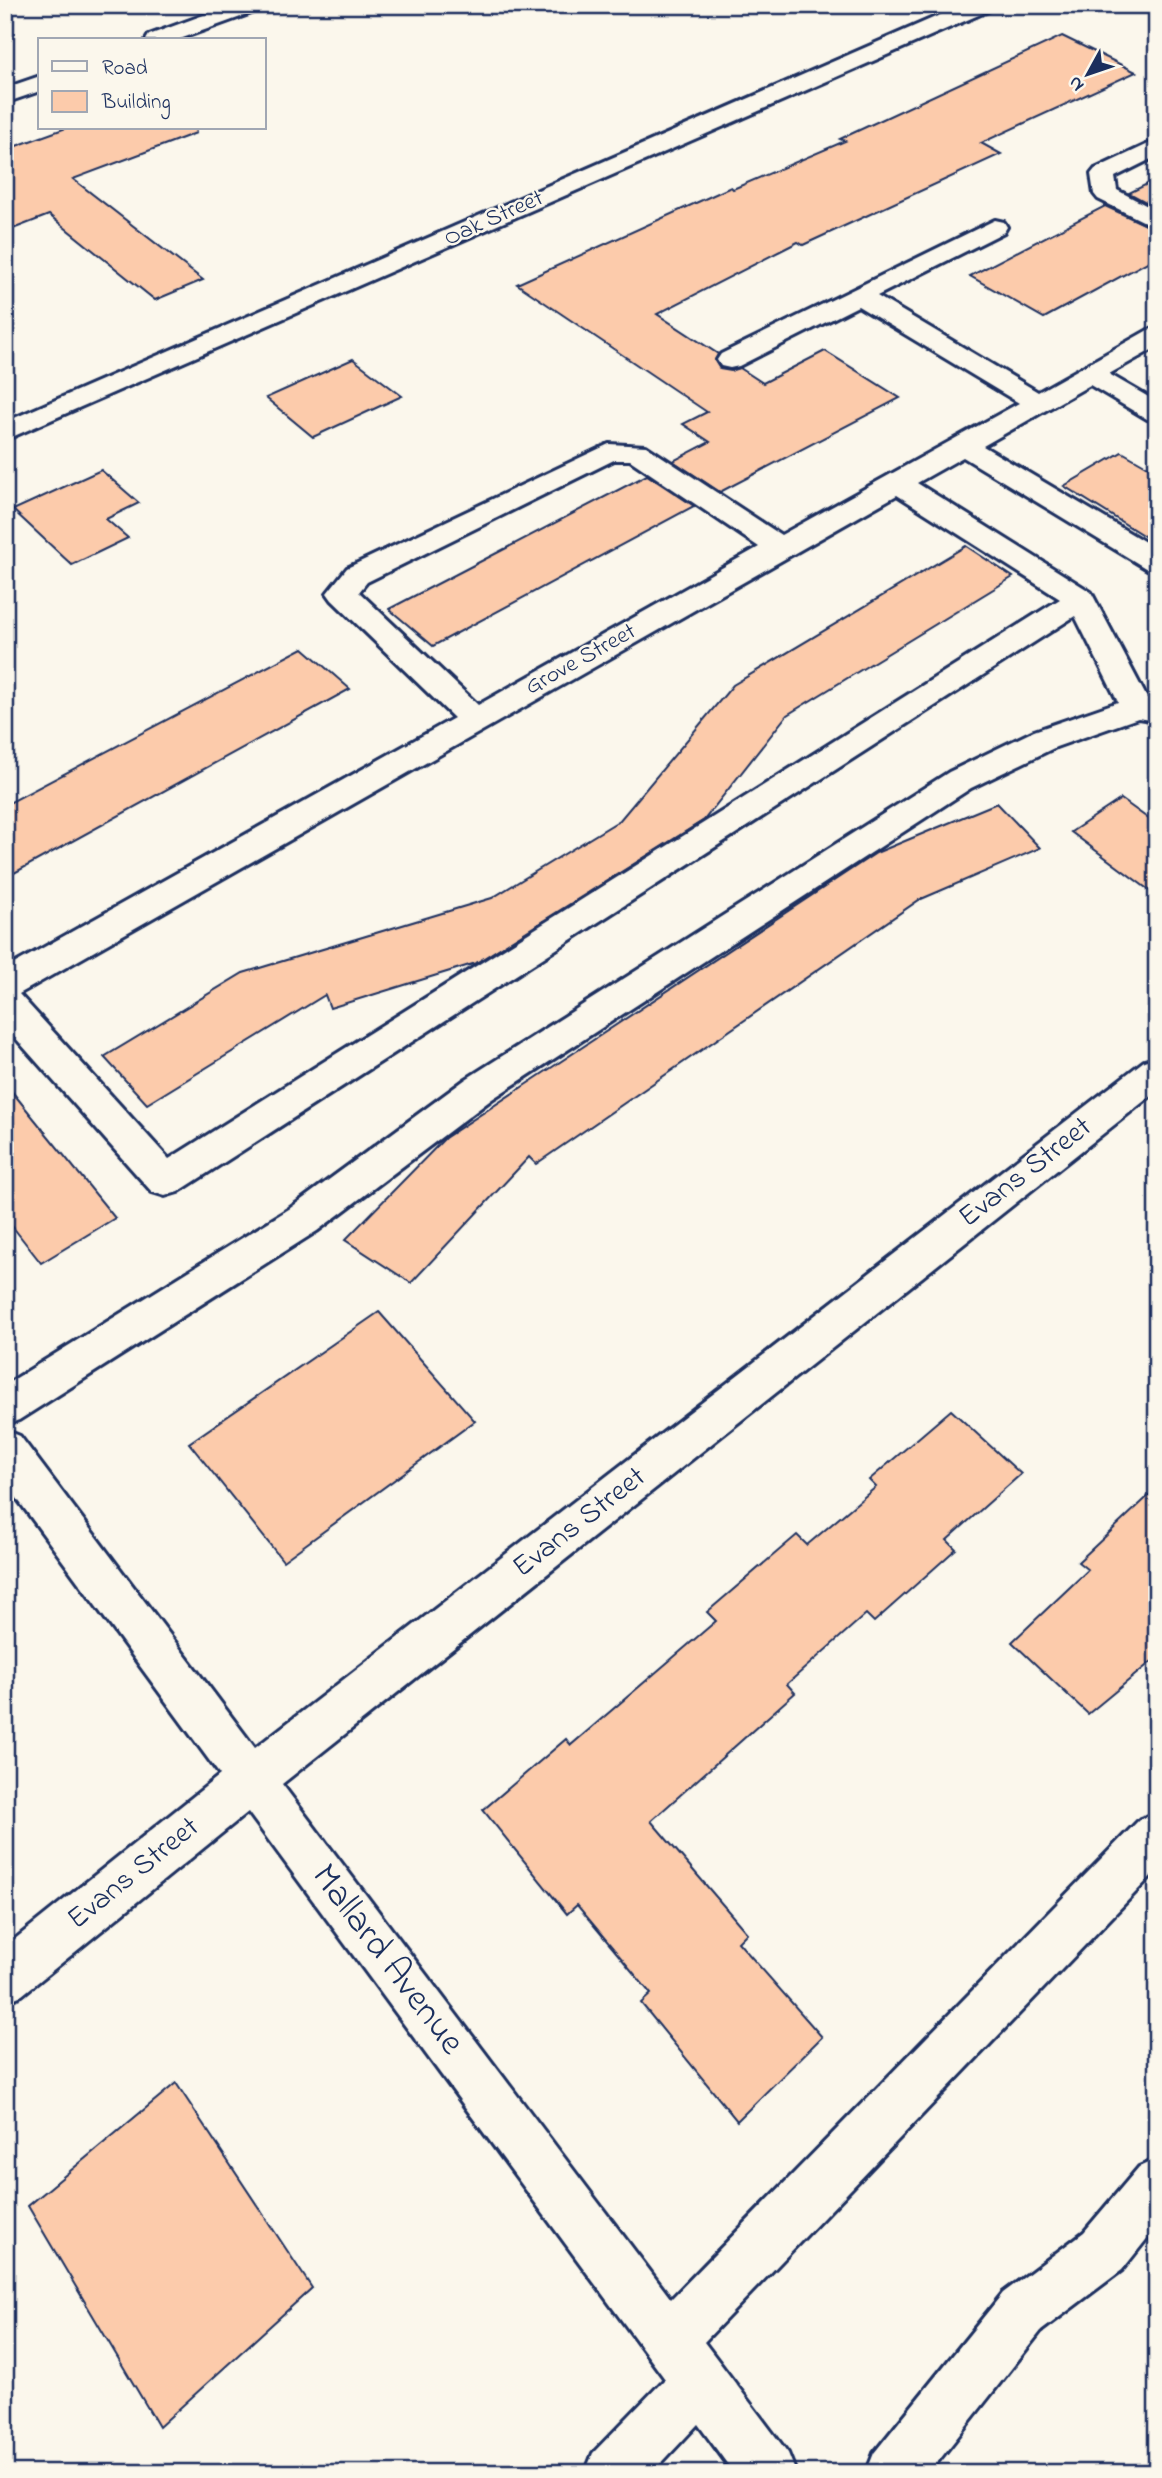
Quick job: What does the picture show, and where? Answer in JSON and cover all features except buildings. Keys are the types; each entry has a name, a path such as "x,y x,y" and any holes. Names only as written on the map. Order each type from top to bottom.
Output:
{"street":[{"path":"162,38 252,5"},
{"name":"Oak Street","path":"5,432 982,5"},
{"path":"5,96 38,84"},
{"path":"1157,147 1103,174 1106,194 1157,221"},
{"path":"730,360 995,227"},
{"path":"858,296 1038,403"},
{"name":"Grove Street","path":"5,985 1157,335"},
{"path":"1089,373 1157,413"},
{"path":"962,445 1157,562"},
{"path":"475,720 342,593 357,575 609,452 636,452 780,548"},
{"path":"5,1407 303,1220 478,1089 960,780 1045,739 1146,708 1081,599 896,482"},
{"path":"5,1002 165,1181 1081,599"},
{"name":"Evans Street","path":"5,1978 252,1779 1157,1071"},
{"name":"Mallard Avenue","path":"5,1449 768,2473"},
{"path":"613,2473 685,2360 1157,1836"},
{"path":"894,2473 1022,2312 1103,2251 1157,2185"}]}
